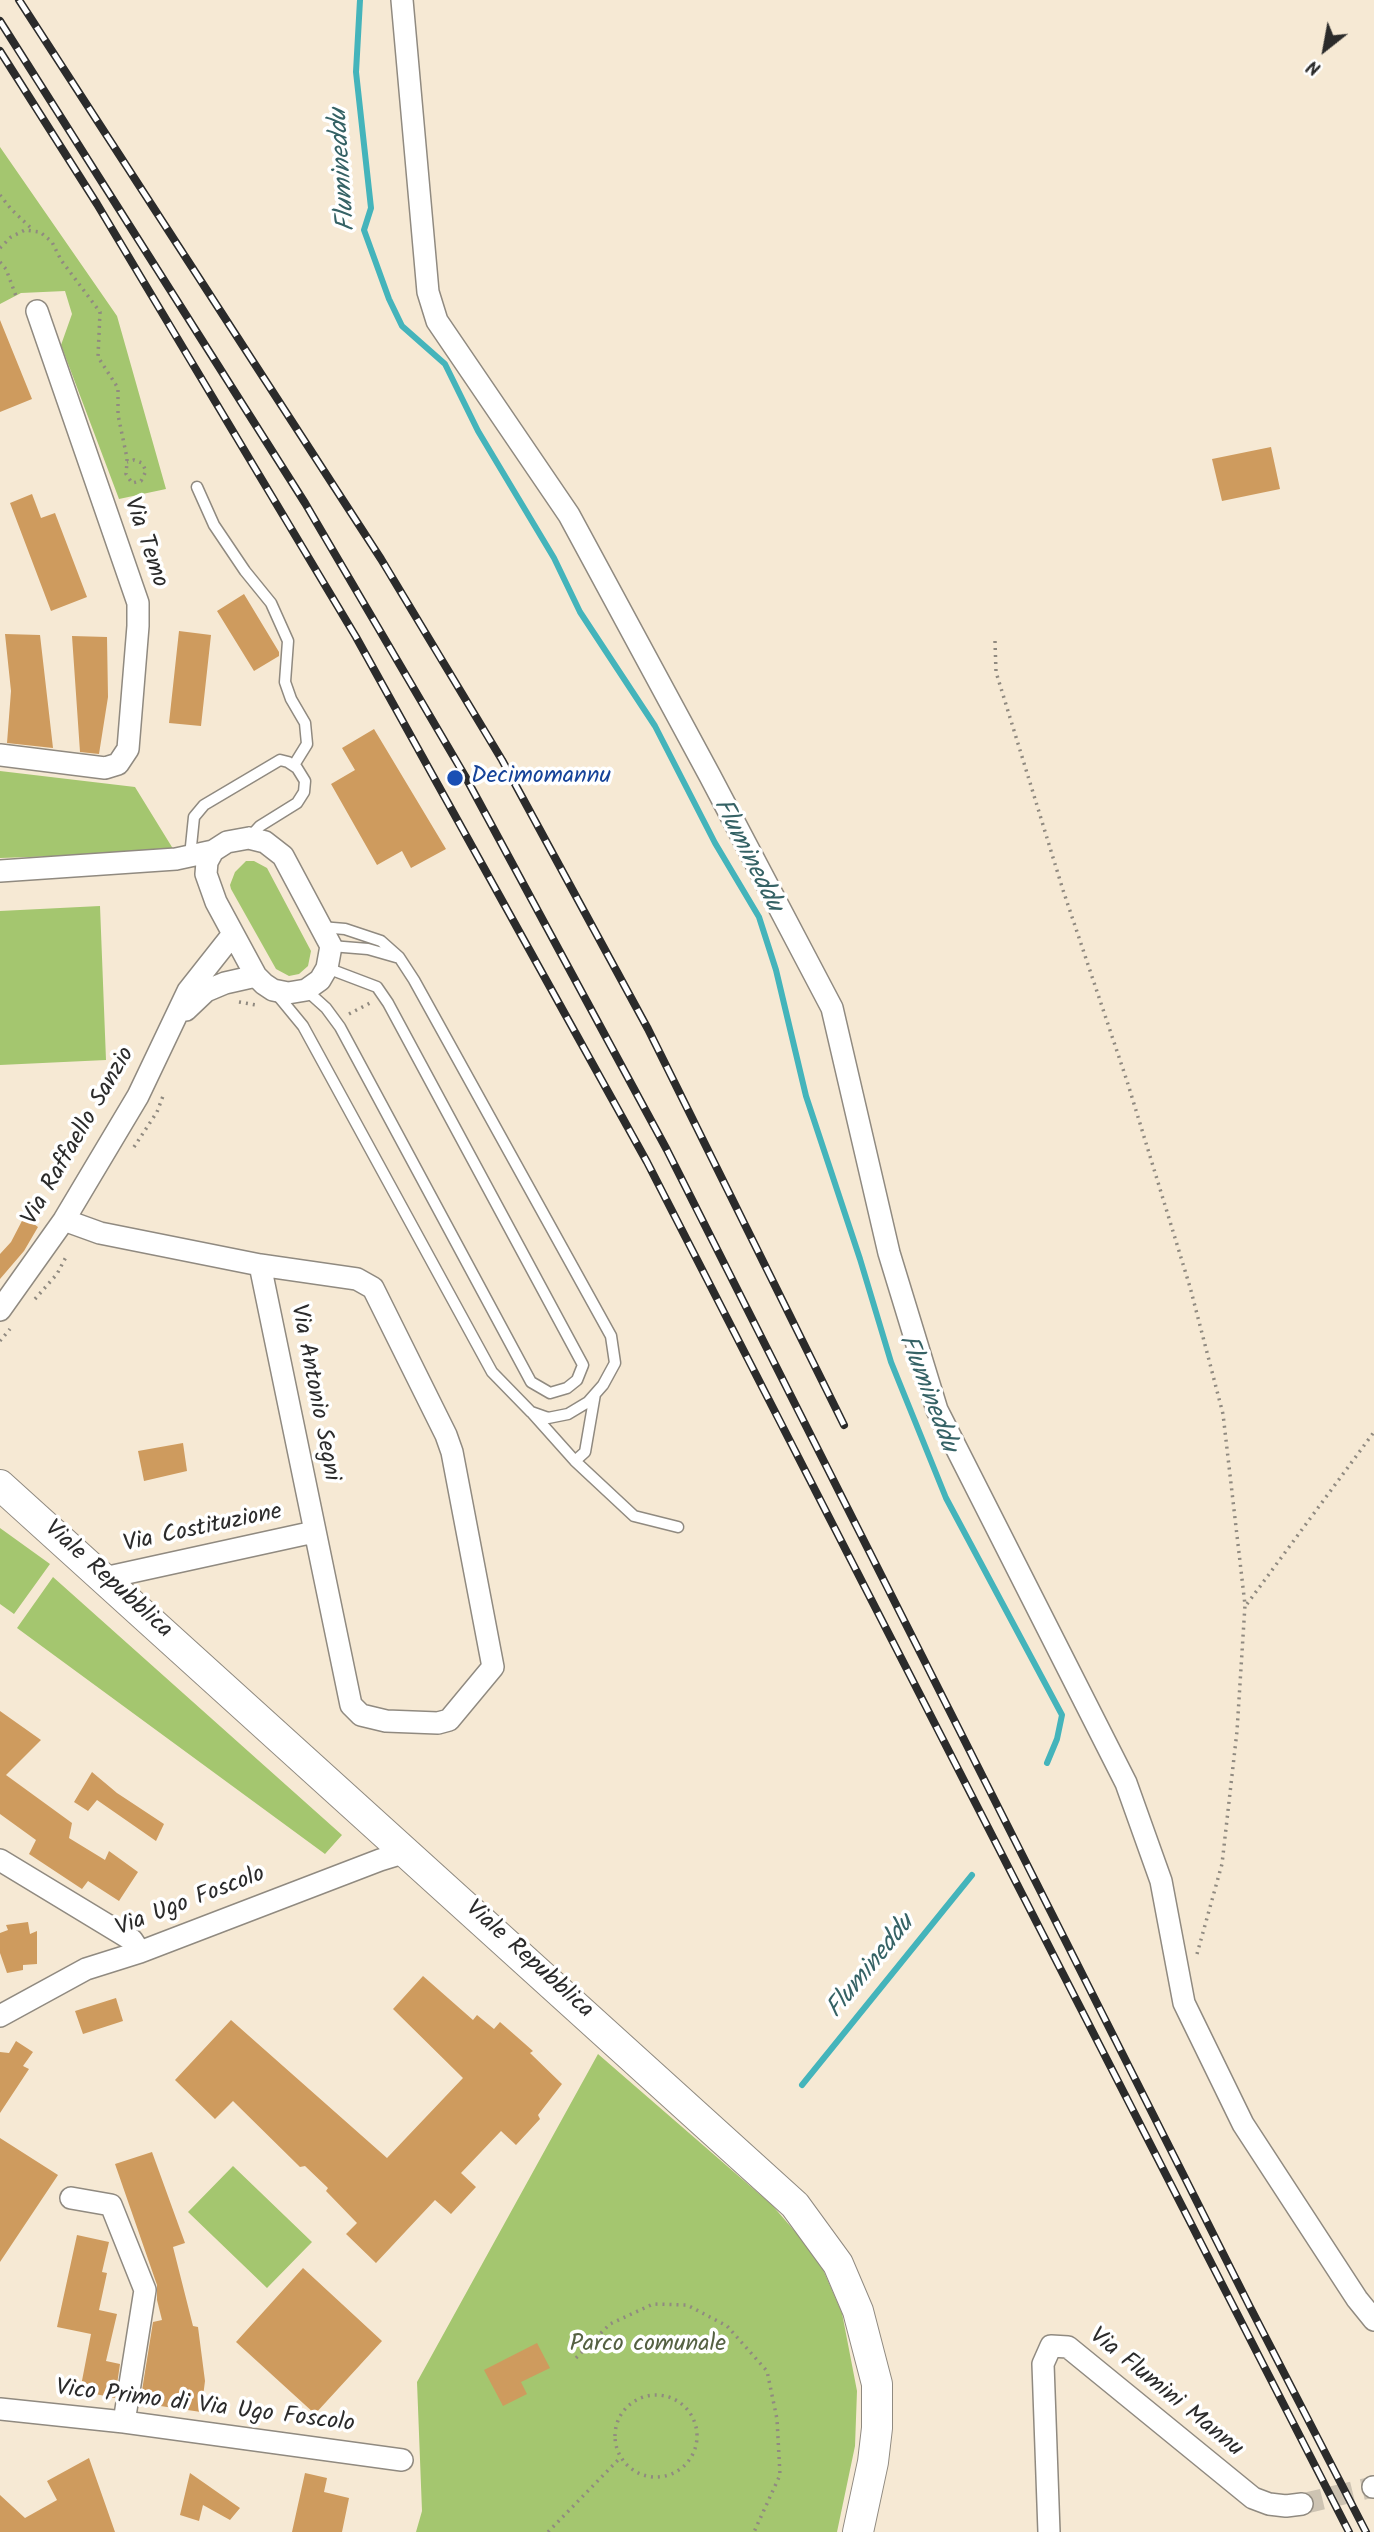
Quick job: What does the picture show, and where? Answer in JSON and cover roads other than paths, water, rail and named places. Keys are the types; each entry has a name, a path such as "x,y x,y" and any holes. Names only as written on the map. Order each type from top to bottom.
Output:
{"main road":[{"name":"Viale Repubblica","path":"0,1485 795,2205 838,2264 858,2311 877,2384 875,2451 858,2532"}],"street":[{"path":"402,0 428,292 437,321 569,515 832,1009 889,1253 937,1410 1126,1783 1161,1881 1184,2003 1243,2124 1357,2299 1374,2320"},
{"name":"Via Temo","path":"0,755 105,768 118,764 128,749 138,603 37,311"},
{"path":"0,871 163,860 213,851 227,842 248,838 265,842 283,856 326,937 327,968 320,980 306,990"},
{"path":"213,851 207,862 206,874 216,902 262,990"},
{"name":"Via Raffaello Sanzio","path":"8,1316 74,1223 199,975 233,934"},
{"name":"Via Raffaello Sanzio","path":"174,1021 206,991 225,983 288,993 306,990"},
{"path":"74,1223 100,1233 260,1265"},
{"name":"Via Antonio Segni","path":"260,1265 357,1279 373,1287 446,1435 457,1478 493,1667 449,1720 438,1723 386,1721 361,1715 351,1705 314,1532 260,1265"},
{"name":"Via Costituzione","path":"104,1578 314,1532"},
{"name":"Via Ugo Foscolo","path":"0,2015 86,1969 141,1952 407,1852"},
{"path":"0,1860 132,1940 141,1952"},
{"path":"71,2197 111,2205 145,2290 124,2422"},
{"name":"Via Flumini Mannu","path":"1049,2532 1043,2364 1051,2346 1068,2347 1253,2498 1269,2504 1302,2504"},
{"name":"Vico Primo di Via Ugo Foscolo","path":"0,2409 124,2422 402,2460"}],"lane":[{"path":"197,488 214,525 245,571 271,603 288,641 285,682 305,723 307,744 294,765"},
{"path":"190,856 194,817 204,805 279,760 294,765 305,781 304,792 297,803 260,826 248,838"},
{"path":"326,937 345,929 381,941 399,957 611,1336 615,1363 588,1402 568,1414 548,1418 531,1412"},
{"path":"326,937 399,957"},
{"path":"306,990 326,1008 335,1021 531,1382 550,1393 567,1388 577,1380 583,1365 383,996 377,987 327,968"},
{"path":"262,990 303,1026 492,1372 575,1461 634,1516 678,1527"},
{"path":"575,1461 585,1452 595,1393"}],"waterway":[{"name":"Flumineddu","path":"360,0 356,72 371,208 364,230 389,299 402,326 445,364 478,431 554,558 580,612 655,726 715,843 759,917 776,970 806,1096 891,1362 946,1498 1062,1715 1057,1739 1047,1763"},
{"name":"Flumineddu","path":"802,2085 972,1875"}],"tunnel":[{"path":"1302,2504 1373,2487"}],"railway":[{"path":"19,0 381,559 502,760 648,1029 844,1425"},
{"path":"0,21 305,503 465,776 667,1150 1366,2532"},
{"path":"0,51 97,204 356,637 647,1162 1349,2532"}],"place":[{"name":"Decimomannu","path":"455,778"}],"park label":[{"name":"Parco comunale","path":"648,2346"}]}
